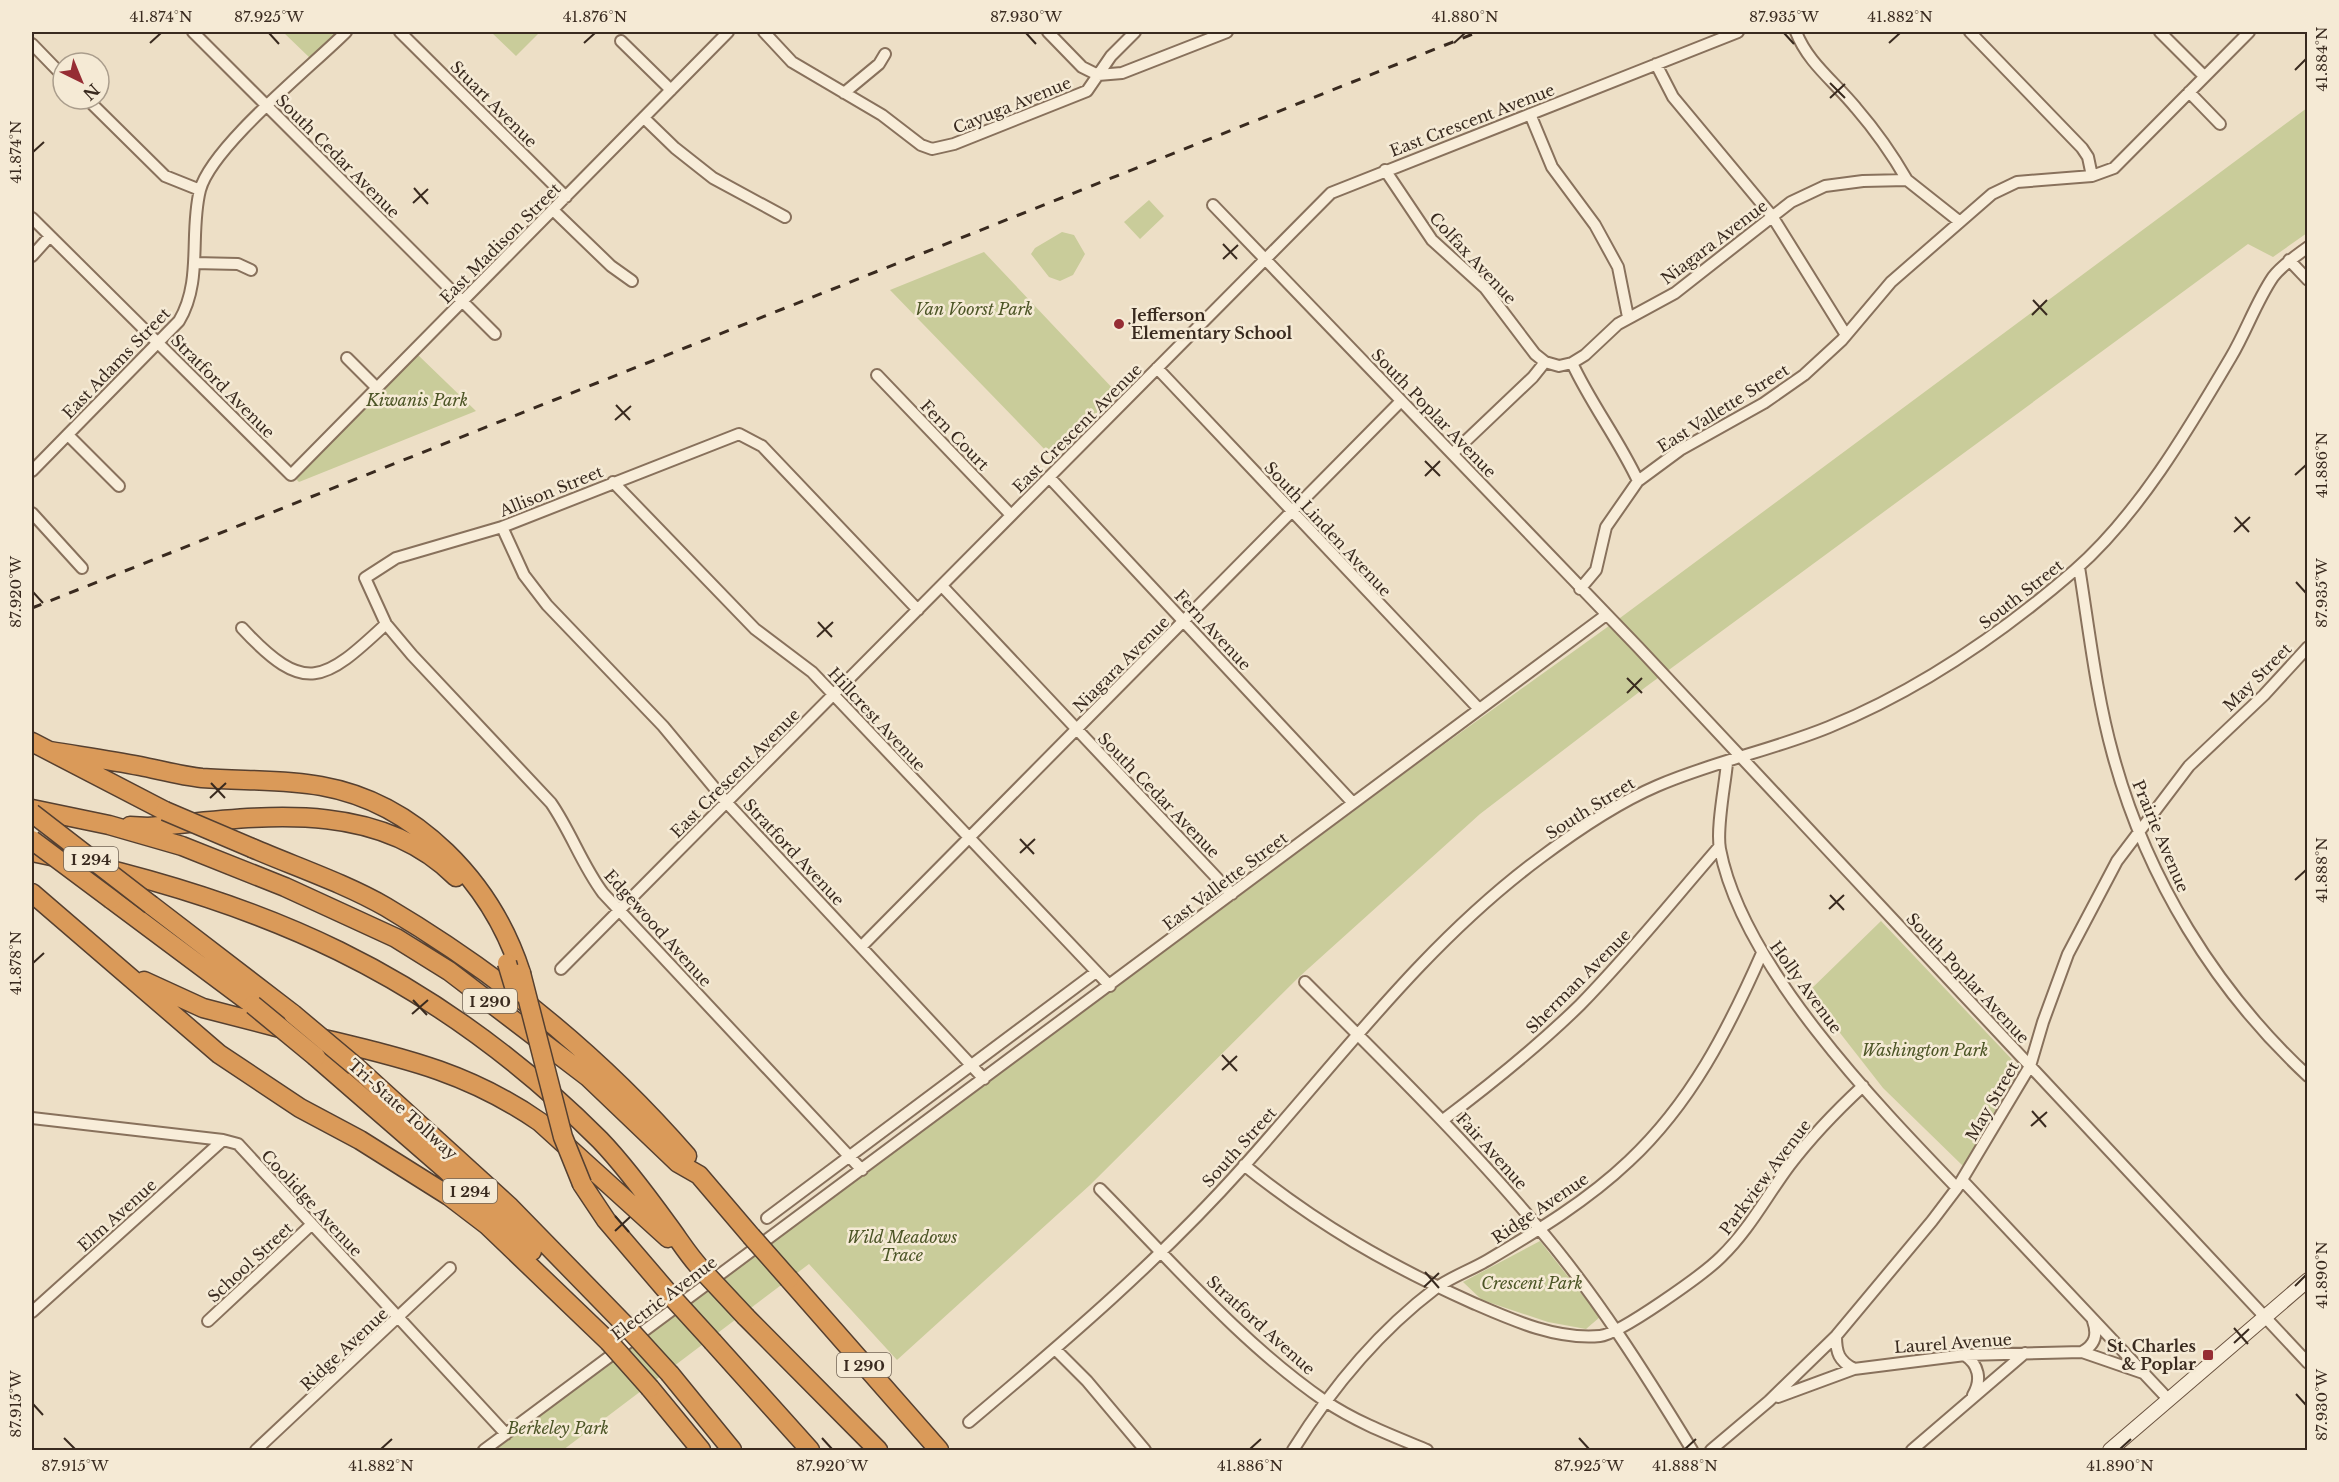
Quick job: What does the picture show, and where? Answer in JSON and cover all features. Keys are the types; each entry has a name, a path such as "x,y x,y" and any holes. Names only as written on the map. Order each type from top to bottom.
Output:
{"highway":[{"path":"32,742 165,811 384,906 488,974 559,1028 637,1101 686,1155 699,1175"},
{"path":"50,751 200,778 306,783 351,794 375,804 429,836 469,876 504,930 535,1054 544,1071 563,1137 582,1184 606,1220 671,1296 810,1450"},
{"name":"I 290","path":"32,811 109,825 230,864 396,938 449,971 512,1016 588,1077 678,1163 699,1175 939,1450"},
{"name":"Tri-State Tollway","path":"32,811 293,1014 355,1066 510,1207 628,1328 670,1374 732,1450"},
{"path":"109,825 148,827 281,816 329,819 376,829 423,851 445,866 464,885 480,906 514,968"},
{"name":"Tri-State Tollway","path":"32,840 253,1005 489,1208 533,1252 701,1450"},
{"name":"I 290","path":"32,852 113,868 273,920 374,967 422,995 519,1065 593,1134 642,1189 701,1269 878,1450"},
{"path":"32,893 82,940 236,1066 300,1108 360,1140 448,1196 487,1226 609,1342"},
{"path":"82,940 129,973 169,994 203,1008 405,1058 461,1077 490,1092 540,1122 701,1269"}],"main road":[{"path":"2110,1450 2307,1280"}],"street":[{"name":"South Cedar Avenue","path":"193,32 495,334"},
{"name":"East Adams Street","path":"32,471 158,343 184,311 191,293 200,190 216,160 267,106 346,32"},
{"name":"Stuart Avenue","path":"400,32 566,197"},
{"name":"East Madison Street","path":"291,475 728,32"},
{"name":"Cayuga Avenue","path":"764,32 792,62 904,131 921,145 932,149 943,147 1087,91 1111,56 1135,32"},
{"path":"1048,32 1082,68 1098,75 1122,73 1227,32"},
{"name":"East Crescent Avenue","path":"561,969 1331,193 1384,170 1738,32"},
{"path":"1796,32 1801,45 1816,65 1855,106 1890,152 1907,180 1960,222"},
{"path":"1970,32 2082,148 2088,158 2092,176"},
{"path":"2160,32 2204,76"},
{"name":"East Vallette Street","path":"1580,589 1596,570 1606,527 1638,481 1700,438 1785,389 1823,359 1891,282 1992,194 2017,182 2092,176 2114,168 2249,32"},
{"path":"621,41 671,90"},
{"path":"32,44 51,64"},
{"path":"844,93 879,64 885,54"},
{"path":"1656,64 1672,97 1772,216 1846,335"},
{"path":"2189,92 2220,124"},
{"path":"99,111 165,176 200,190"},
{"path":"1530,114 1552,167 1594,225 1618,267 1628,317"},
{"path":"644,118 675,148 706,172 785,217"},
{"name":"Colfax Avenue","path":"1384,170 1422,228 1490,294 1535,354 1545,362"},
{"name":"Niagara Avenue","path":"1572,363 1586,356 1606,333 1628,317 1692,281 1772,216 1798,198 1825,186 1863,181 1907,180"},
{"name":"South Poplar Avenue","path":"1213,205 1453,453 2307,1363"},
{"path":"554,210 610,266 632,281"},
{"name":"Stratford Avenue","path":"32,218 291,475"},
{"path":"32,255 50,236"},
{"name":"South Street","path":"969,1422 1055,1349 1162,1251 1244,1165 1357,1034 1433,951 1491,897 1537,860 1631,799 1659,785 1838,723 1934,674 2008,625 2079,567 2127,512 2181,439 2236,349 2274,275 2307,247"},
{"path":"2289,260 2307,280"},
{"path":"194,263 238,264 251,270"},
{"path":"347,358 377,388"},
{"path":"1453,453 1533,377 1545,362 1559,366 1572,363 1584,390 1620,444 1638,481"},
{"name":"South Linden Avenue","path":"1157,368 1479,709"},
{"name":"Fern Court","path":"877,375 1011,515"},
{"name":"Niagara Avenue","path":"861,947 1401,401"},
{"name":"Allison Street","path":"365,578 396,558 466,540 502,527 739,434 762,446 918,610"},
{"path":"68,435 119,486"},
{"name":"Fern Avenue","path":"1049,477 1353,803"},
{"name":"Hillcrest Avenue","path":"614,482 755,630 812,672 834,694 1110,986"},
{"path":"32,513 82,568"},
{"name":"Stratford Avenue","path":"502,527 514,557 536,592 663,726 727,803 984,1079"},
{"name":"Prairie Avenue","path":"2079,567 2105,723 2117,771 2139,831 2180,916 2214,968 2254,1020 2307,1076"},
{"name":"Edgewood Avenue","path":"365,578 386,624 412,655 551,803 567,827 591,877 619,911 862,1170"},
{"name":"South Cedar Avenue","path":"942,586 1232,894"},
{"name":"East Vallette Street","path":"862,1170 1606,615"},
{"path":"242,628 278,664 310,674 342,664 386,624"},
{"name":"May Street","path":"1711,1450 1769,1401 1836,1336 1915,1244 1959,1184 2030,1066 2055,986 2078,931 2104,882 2139,831 2189,766 2265,694 2307,647"},
{"name":"Holly Avenue","path":"1727,763 1719,847 1728,879 1762,953 1863,1086 2092,1317 2169,1400"},
{"name":"Sherman Avenue","path":"1443,1120 1520,1060 1578,1006 1637,944 1719,847"},
{"name":"Ridge Avenue","path":"1293,1450 1341,1380 1378,1341 1438,1287 1539,1228 1611,1178 1667,1121 1713,1054 1762,953"},
{"path":"767,1218 1096,972"},
{"name":"Fair Avenue","path":"1305,982 1443,1120 1539,1228 1658,1391 1692,1450"},
{"name":"Parkview Avenue","path":"1244,1165 1336,1233 1438,1287 1498,1314 1554,1332 1602,1336 1616,1331 1686,1286 1720,1258 1753,1220 1804,1147 1863,1086"},
{"name":"Coolidge Avenue","path":"32,1118 223,1140 238,1144 506,1434"},
{"name":"Elm Avenue","path":"32,1312 223,1140"},
{"name":"Electric Avenue","path":"484,1450 862,1170"},
{"name":"Stratford Avenue","path":"1100,1189 1231,1323 1326,1401 1372,1426 1427,1450"},
{"name":"School Street","path":"208,1321 311,1225"},
{"name":"Ridge Avenue","path":"256,1450 450,1268"},
{"path":"2082,1352 2093,1344 2096,1336 2092,1317"},
{"path":"1836,1336 1836,1352 1845,1365 1854,1369"},
{"path":"1055,1349 1087,1381 1145,1450"},
{"name":"Laurel Avenue","path":"1769,1401 1796,1388 1854,1369 1964,1355 2082,1352 2143,1373"},
{"path":"1912,1450 2025,1353"},
{"path":"1964,1355 1974,1363 1979,1381 1968,1402"}],"green space":[{"path":"283,32 338,32 311,59"},
{"path":"491,32 540,32 516,56"},
{"name":"Wild Meadows Trace","path":"2307,108 2307,233 2273,257 2248,244 1647,686 1480,814 1299,977 1090,1185 897,1360 809,1264 563,1450 494,1450 1428,756 1620,618"},
{"path":"1149,200 1164,216 1140,239 1124,222"},
{"path":"1062,232 1074,235 1085,254 1073,275 1060,281 1049,277 1031,254 1035,248"},
{"name":"Van Voorst Park","path":"984,252 1117,393 1052,457 890,290"},
{"name":"Kiwanis Park","path":"417,354 476,411 299,482 294,477"},
{"name":"Washington Park","path":"1881,921 2020,1068 1963,1166 1883,1088 1808,992"},
{"name":"Crescent Park","path":"1540,1241 1600,1317 1586,1329 1548,1322 1482,1300 1463,1282"}],"railway":[{"path":"32,608 1478,32"}],"place":[{"name":"Jefferson Elementary School","path":"1119,324"},
{"name":"St. Charles & Poplar","path":"2208,1355"}],"park label":[{"name":"Berkeley Park","path":"558,1428"}]}
